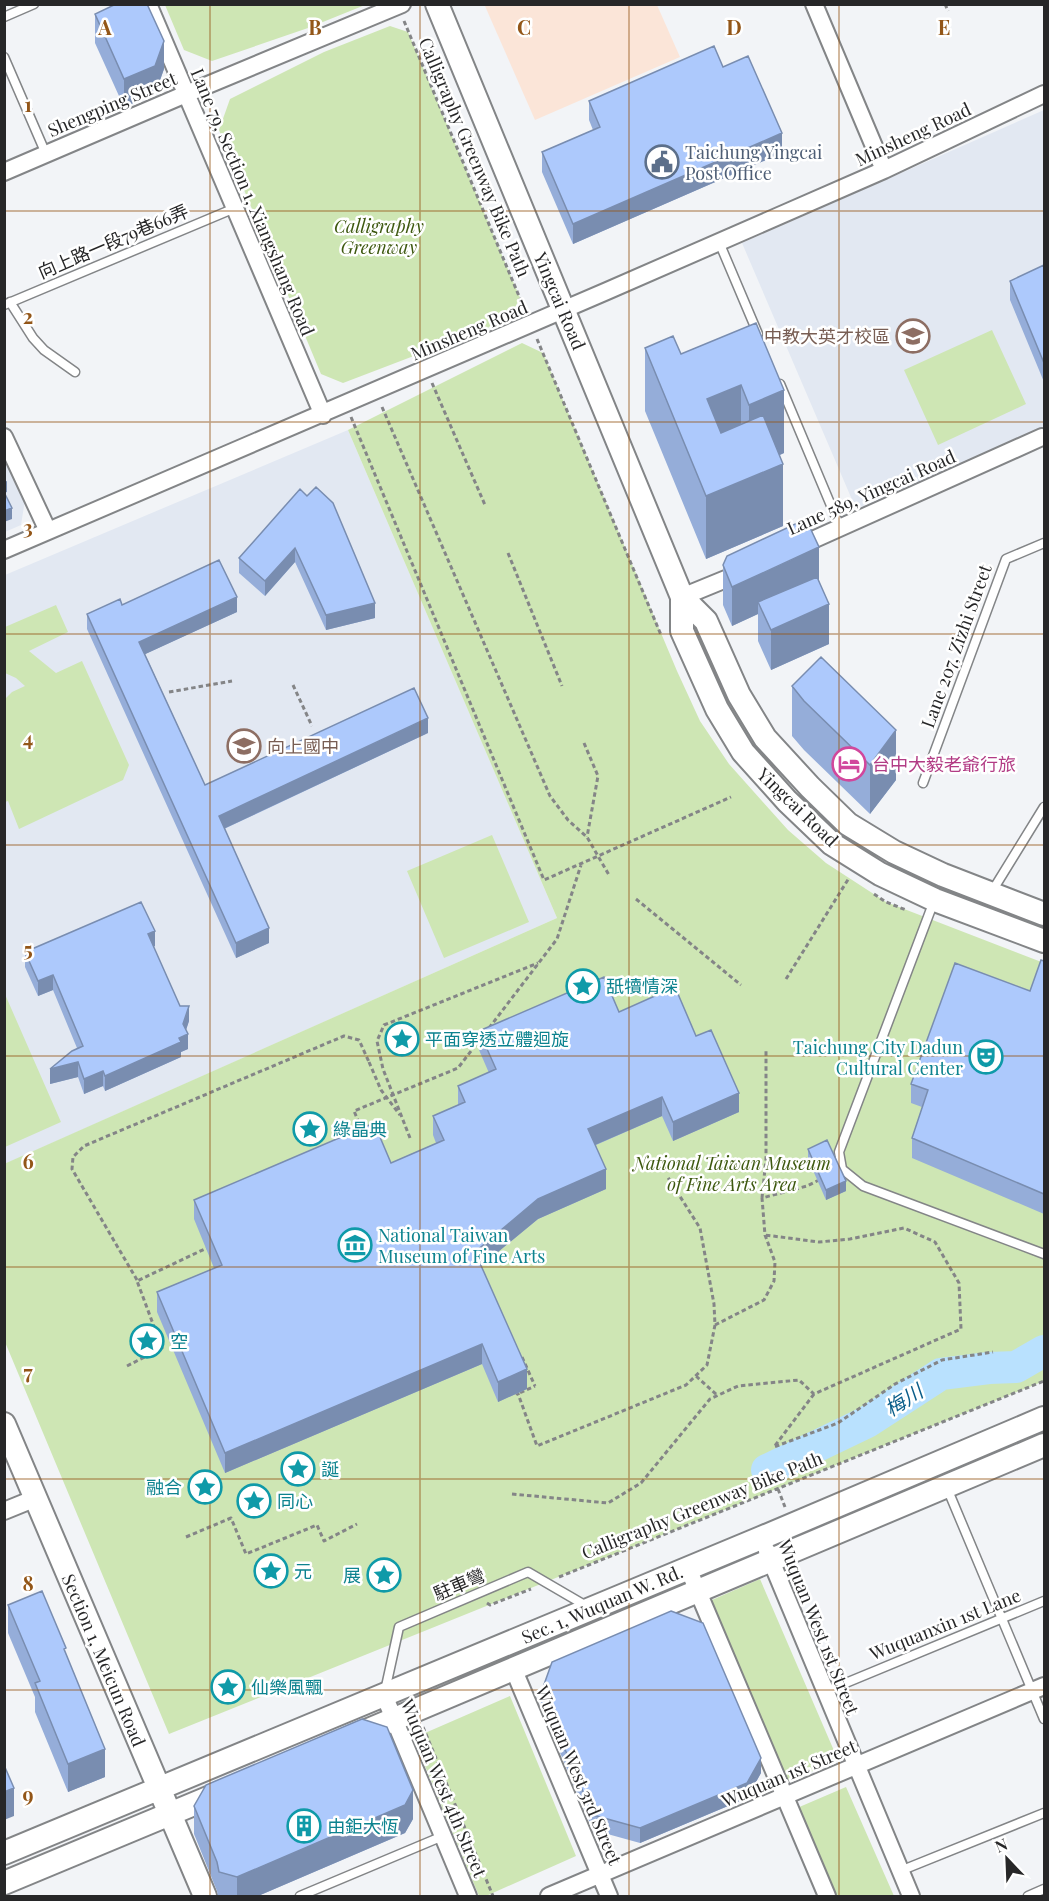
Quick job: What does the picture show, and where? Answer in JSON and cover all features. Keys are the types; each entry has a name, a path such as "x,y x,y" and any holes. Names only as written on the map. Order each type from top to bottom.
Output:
{"main road":[{"name":"Yingcai Road","path":"437,4 682,597 682,631 717,709 743,752 787,801 832,844 880,874 935,900 1044,941"},
{"name":"Yingcai Road","path":"682,597 706,621 739,695 765,738 849,824 894,852 943,876 1044,914"},
{"name":"Sec. 1, Wuquan W. Rd.","path":"4,1853 688,1569 1044,1418"},
{"name":"Section 1, Meicun Road","path":"4,1424 205,1896"},
{"name":"Sec. 1, Wuquan W. Rd.","path":"328,1747 1044,1445"},
{"path":"4,1883 243,1783"}],"street":[{"name":"Lane 79, Section 1, Xiangshang Road","path":"148,4 323,415"},
{"path":"814,4 884,170"},
{"name":"Shengping Street","path":"4,172 186,94 403,13"},
{"name":"Minsheng Road","path":"4,550 323,415 884,170 1044,94"},
{"path":"4,437 10,463 48,531"},
{"name":"Lane 589, Yingcai Road","path":"780,555 1044,438"},
{"path":"682,597 759,564"},
{"path":"4,1511 36,1498"},
{"name":"Wuquan West 1st Street","path":"761,1538 911,1896"},
{"path":"688,1569 827,1896"},
{"name":"Wuquan West 3rd Street","path":"513,1668 609,1896"},
{"name":"Wuquan 1st Street","path":"549,1896 1038,1689"},
{"name":"Wuquan West 4th Street","path":"384,1695 468,1896"}],"lane":[{"path":"4,17 34,4"},
{"path":"4,57 46,154"},
{"name":"向上路一段79巷66弄","path":"7,304 235,208"},
{"path":"719,242 761,341"},
{"path":"7,304 44,350 75,372"},
{"path":"775,374 840,528"},
{"name":"Lane 207, Zizhi Street","path":"923,783 1006,559 1044,543"},
{"path":"991,894 1044,807"},
{"path":"935,900 839,1152 842,1169 863,1186 1044,1254"},
{"path":"946,1487 1001,1619 1038,1689 1044,1719"},
{"name":"駐車彎","path":"384,1695 399,1627 528,1572 591,1609"},
{"name":"Wuquanxin 1st Lane","path":"824,1692 1044,1601"},
{"path":"900,1871 1044,1813"},
{"path":"300,1896 442,1836"},
{"path":"1028,1896 1044,1889"}],"path":[{"path":"945,4 948,11"},
{"name":"Calligraphy Greenway Bike Path","path":"403,13 523,304"},
{"path":"426,369 485,505"},
{"path":"375,392 550,796 568,820 587,837 597,858 609,875"},
{"path":"345,405 544,880 731,797"},
{"path":"508,553 562,686"},
{"path":"169,692 232,681"},
{"path":"292,685 312,726"},
{"path":"584,743 598,776 587,837"},
{"path":"363,1132 354,1111 458,1068 557,939 581,865"},
{"path":"786,979 849,878"},
{"path":"636,899 741,985"},
{"path":"410,1138 383,1069 377,1041 384,1025 538,963"},
{"path":"127,1366 162,1348 137,1281 72,1169 73,1156 84,1146 344,1036 359,1040 381,1090 403,1118"},
{"path":"716,1325 764,1300 774,1281 775,1262 765,1236 762,1198 766,1159 766,1050"},
{"path":"762,1198 807,1186 842,1169"},
{"path":"515,1356 520,1355 535,1386 517,1394 515,1384 517,1393 537,1446 686,1384 706,1365 716,1325 700,1228 667,1176"},
{"path":"765,1236 819,1242 850,1239 904,1228 934,1242 959,1284 961,1329 814,1394 774,1447 838,1423 895,1384 942,1360 993,1352"},
{"path":"137,1281 213,1245"},
{"path":"696,1376 717,1395"},
{"path":"512,1494 608,1503 641,1483 710,1399 717,1395 738,1386 799,1380 814,1394"},
{"name":"Calligraphy Greenway Bike Path","path":"475,1595 490,1605 1044,1381"},
{"path":"186,1537 231,1518 246,1554 317,1525 324,1540 357,1524"},
{"path":"425,1733 493,1896"}],"shaded area":[{"path":"657,5 680,57 535,120 485,6"},
{"name":"中教大英才校區","path":"1044,110 1044,430 856,509 742,243"},
{"name":"向上國中","path":"348,430 557,918 5,1164 5,575"},
{"path":"4,456 25,500 21,525 5,532"}],"green space":[{"path":"165,5 365,5 308,28 212,61 184,50"},
{"name":"Calligraphy Greenway","path":"390,26 408,32 520,298 508,320 343,383 321,374 219,130 230,99 324,52"},
{"path":"992,330 1026,404 938,445 904,370"},
{"name":"National Taiwan Museum of Fine Arts Area","path":"522,343 543,353 677,671 700,721 729,764 788,830 826,863 886,902 1044,963 1044,1381 169,1734 5,1342 4,1164 557,918 348,430"},
{"path":"56,605 68,632 29,651 56,673 82,661 129,765 123,780 19,829 8,801 5,802 4,700 12,692 25,686 16,678 5,673 5,627"},
{"path":"492,835 529,922 444,958 407,871"},
{"path":"4,992 61,1122 5,1147 4,1147"},
{"path":"760,1579 838,1760 783,1784 705,1603"},
{"path":"510,1696 576,1856 486,1896 479,1896 420,1754 425,1733"},
{"path":"846,1787 894,1896 835,1896 797,1808"}],"building":[{"path":"116,4 147,4 164,41 155,66 124,79 95,14"},
{"name":"Taichung Yingcai Post Office","path":"714,46 723,67 748,56 782,133 573,224 542,152 600,127 589,101"},
{"path":"1044,265 1044,363 1010,281"},
{"path":"756,323 784,390 749,405 741,385 707,399 721,433 763,415 783,464 706,496 645,348 673,336 681,354"},
{"path":"316,487 333,503 375,603 326,615 295,548 265,581 239,558 300,489 307,496"},
{"path":"4,492 12,508 4,511"},
{"path":"806,519 819,547 732,587 723,565 727,556"},
{"path":"219,560 237,597 139,642 205,785 414,688 428,718 219,816 269,928 236,943 87,614 120,599 122,605"},
{"path":"817,577 829,604 771,630 758,602"},
{"path":"821,657 896,730 870,765 804,701 792,686"},
{"path":"141,902 155,931 148,934 180,1006 189,1006 183,1024 188,1034 179,1038 181,1042 105,1076 103,1071 84,1079 78,1062 50,1069 72,1051 83,1046 53,975 38,981 25,952"},
{"name":"Taichung City Dadun Cultural Center","path":"1041,960 1044,961 1044,1194 912,1138 928,1090 911,1084 955,963 1030,991"},
{"name":"National Taiwan Museum of Fine Arts","path":"604,977 619,1012 675,987 696,1036 711,1030 739,1093 673,1122 662,1097 588,1129 606,1169 538,1199 475,1252 527,1369 498,1382 482,1344 225,1453 157,1292 222,1265 194,1200 374,1123 391,1163 444,1140 433,1116 465,1102 458,1086 496,1069 479,1031"},
{"path":"827,1140 846,1181 826,1190 808,1149"},
{"path":"42,1591 105,1749 68,1764 35,1683 40,1681 8,1605"},
{"path":"671,1611 703,1623 761,1758 747,1783 640,1828 593,1815 541,1693 552,1662"},
{"name":"由鉅大恆","path":"362,1719 387,1727 413,1790 405,1805 237,1877 219,1872 194,1806 206,1785"},
{"path":"4,1765 14,1788 4,1792"}],"waterway":[{"name":"梅川","path":"767,1470 867,1422 941,1374 1016,1367 1044,1351"}],"place":[{"name":"Taichung Yingcai Post Office","path":"662,162"},
{"name":"中教大英才校區","path":"913,336"},
{"name":"向上國中","path":"244,746"},
{"name":"台中大毅老爺行旅","path":"849,764"},
{"name":"舐犢情深","path":"583,986"},
{"name":"平面穿透立體迴旋","path":"402,1039"},
{"name":"Taichung City Dadun Cultural Center","path":"986,1057"},
{"name":"綠晶典","path":"310,1129"},
{"name":"National Taiwan Museum of Fine Arts","path":"355,1245"},
{"name":"空","path":"147,1341"},
{"name":"誕","path":"298,1469"},
{"name":"融合","path":"205,1487"},
{"name":"同心","path":"254,1501"},
{"name":"元","path":"271,1571"},
{"name":"展","path":"384,1575"},
{"name":"仙樂風飄","path":"228,1687"},
{"name":"由鉅大恆","path":"304,1826"}]}
